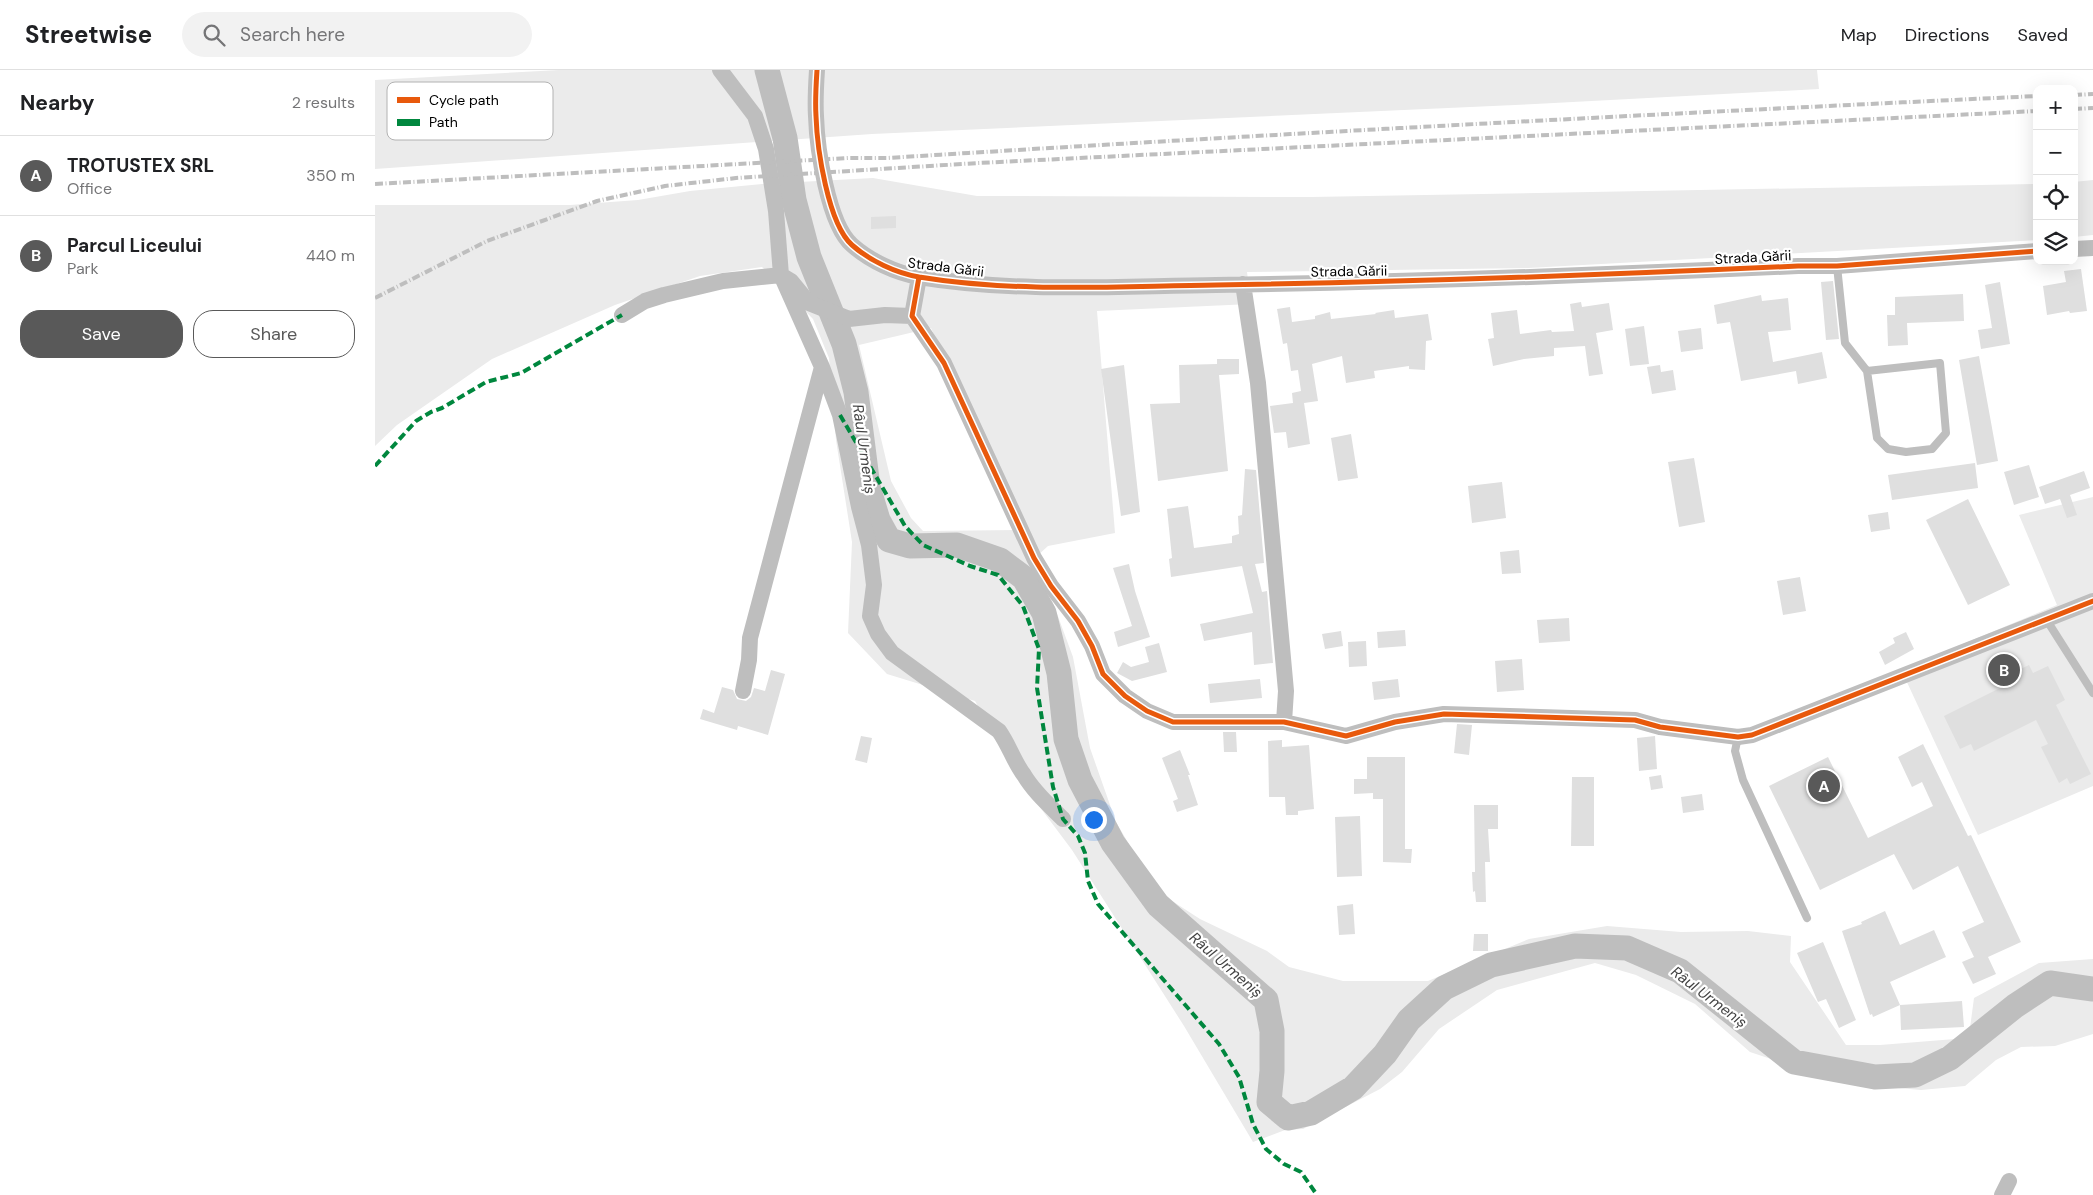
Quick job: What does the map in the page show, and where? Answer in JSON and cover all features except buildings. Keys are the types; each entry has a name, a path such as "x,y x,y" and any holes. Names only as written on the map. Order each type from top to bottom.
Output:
{"street":[{"path":"720,70 755,116 766,149 776,211 781,275 841,415 859,507 869,545 874,585 870,616 878,634 892,652 999,732 1009,746 1023,775 1063,819"},
{"name":"Strada Gării","path":"817,70 817,139 827,192 839,229 850,244 863,254 895,270 919,277 1032,286 1541,278 1789,266 1837,266 2033,251"},
{"path":"2078,249 2093,248"},
{"path":"622,316 645,301 664,295 723,281 781,275 791,281 809,303 849,319 885,315 911,316"},
{"path":"919,277 911,316 944,363 1027,543 1051,586 1078,621 1092,646 1103,674 1125,696 1147,712 1173,722 1284,722 1346,736 1395,722 1444,714 1635,720 1660,727 1738,737 1752,735 1784,724 2093,601"},
{"path":"1243,284 1258,383 1286,692 1284,722"},
{"path":"743,691 749,660 750,638 822,367"}],"lane":[{"path":"1837,266 1845,343 1867,372 1877,438 1887,448 1907,452 1932,449 1946,432 1940,363 1867,372"},
{"path":"2046,619 2093,693"},
{"path":"1738,737 1735,751 1743,780 1807,918"}],"shaded area":[{"path":"559,70 1817,70 1819,89 1535,104 872,134 375,169 375,80"},
{"path":"873,178 977,196 1311,197 2033,184 2033,240 1528,268 1247,272 1251,304 1097,311 1115,533 1048,546 1036,557 1073,657 1090,748 1116,822 1144,870 1166,897 1200,919 1267,951 1289,967 1343,981 1428,981 1529,939 1607,926 1681,932 1748,931 1791,936 1790,962 1846,1045 1880,1045 1955,1039 1970,1028 1974,998 2039,963 2093,959 2093,1034 2055,1046 2021,1047 1996,1060 1965,1086 1921,1090 1842,1083 1750,1052 1695,1004 1636,975 1595,963 1497,990 1439,1029 1402,1072 1380,1089 1303,1129 1285,1130 1253,1142 1184,1026 1072,850 1027,790 975,701 887,674 848,633 852,542 836,440 829,358 813,319 762,267 700,276 615,305 492,359 397,425 375,446 375,205 570,205 638,200 690,191 762,184","holes":["931,328 1020,530 923,531 911,518 891,481 859,345"]},
{"path":"2093,180 2093,235 2078,237 2078,182"},
{"path":"2093,497 2093,786 1978,835 1905,678 1953,648 2057,605 2019,515"}],"waterway":[{"name":"Râul Urmeniș","path":"767,70 785,138 794,200 809,257 844,344 856,392 868,487 878,520 889,540 910,546 957,545 1000,560 1024,578 1044,613 1059,673 1066,739 1080,780 1113,843 1158,905 1266,1000 1272,1031 1272,1071 1269,1102 1288,1118 1311,1113 1353,1088 1385,1054 1409,1020 1444,988 1491,965 1575,946 1627,948 1680,971 1794,1062 1875,1077 1915,1075 1950,1058 2015,1006 2050,983 2093,989"}],"railway":[{"path":"2078,95 2093,94"},
{"path":"375,184 2033,96"},
{"path":"2078,109 2093,108"},
{"path":"375,298 487,241 597,201 665,186 736,178 978,163 2033,111"}],"marked path":[{"path":"375,466 416,421 486,382 521,373 622,315"},
{"path":"840,415 905,526 923,545 970,566 998,575 1023,606 1039,649 1037,688 1053,787 1063,819 1078,836 1085,853 1088,881 1098,904 1219,1044 1239,1077 1253,1124 1266,1149 1284,1164 1301,1172 1317,1195"}],"cycle path":[{"path":"817,70 816,110 819,147 825,185 836,220 852,245 867,256 892,269 919,277 956,282 1029,287 1361,282 1837,266 2033,251"},
{"path":"919,277 912,316 944,363 1034,558 1051,586 1078,621 1092,646 1103,674 1125,696 1147,711 1173,722 1284,722 1346,736 1395,722 1444,714 1635,720 1660,727 1738,737 1752,735 2093,601"}],"place":[{"name":"Parcul Liceului","path":"2004,670"},
{"name":"TROTUSTEX SRL","path":"1824,786"}]}
